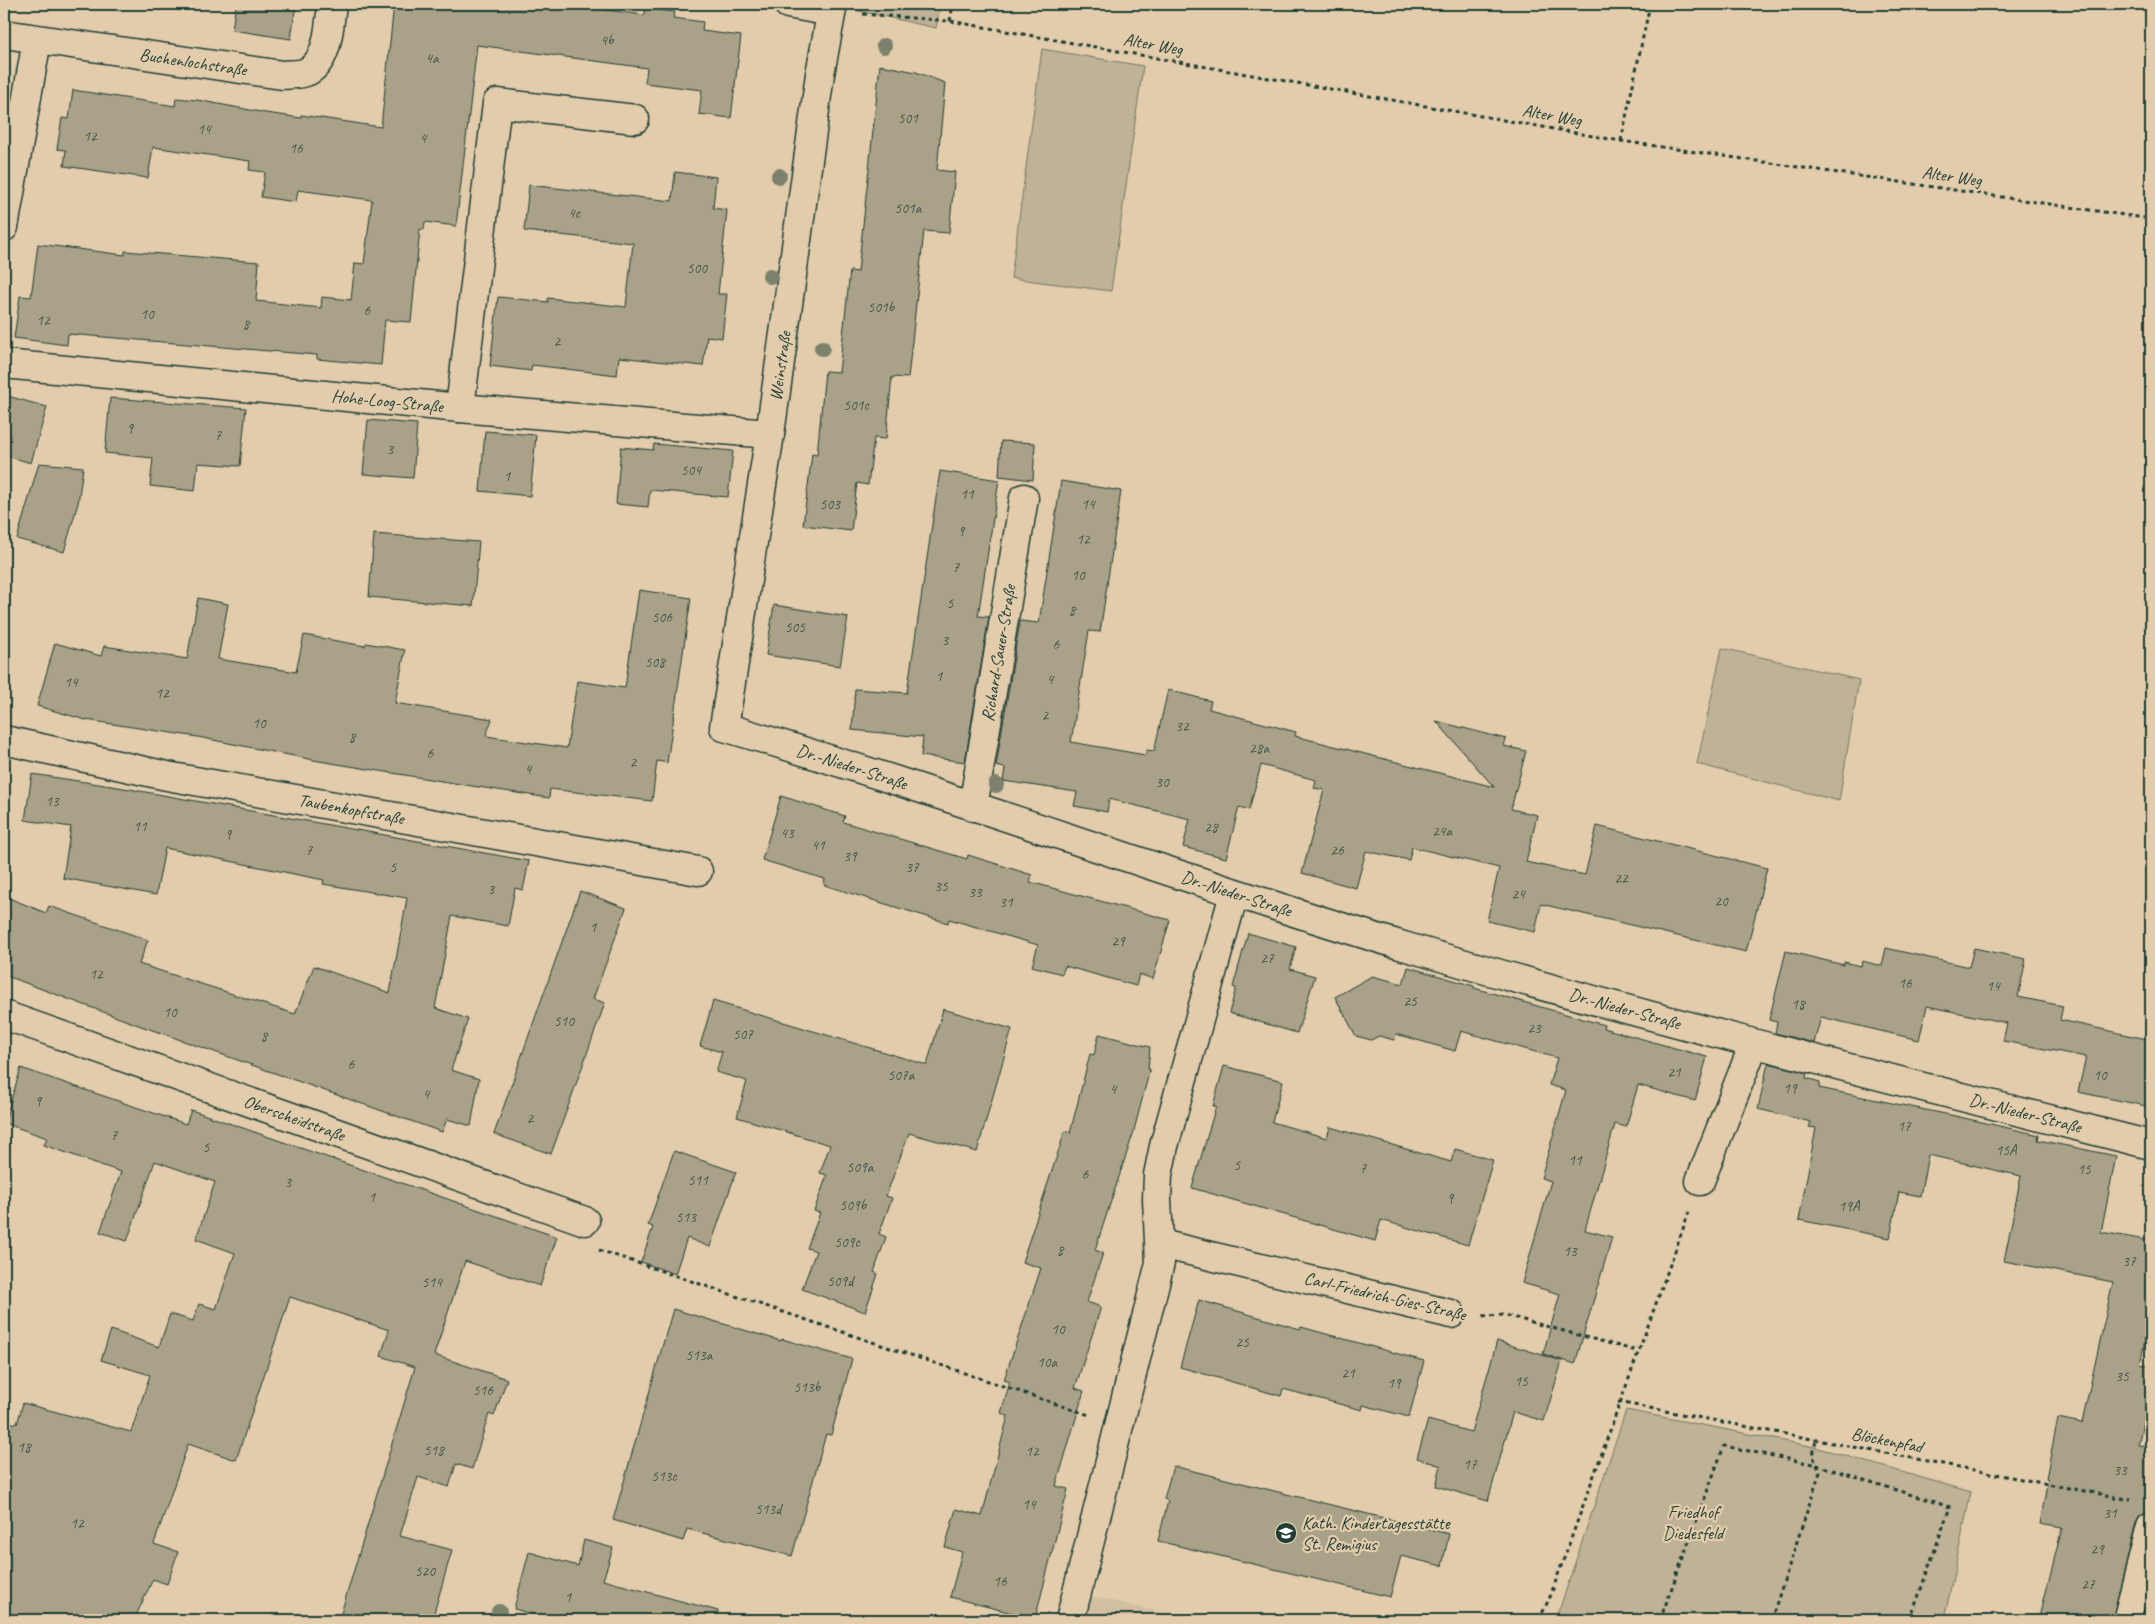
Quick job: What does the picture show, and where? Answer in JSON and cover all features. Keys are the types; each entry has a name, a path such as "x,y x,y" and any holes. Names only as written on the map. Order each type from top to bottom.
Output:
{"street":[{"name":"Buchenlochstraße","path":"4,34 282,75 306,72 319,62 326,42 332,4"},
{"path":"788,4 832,8"},
{"name":"Weinstraße","path":"724,727 770,434 832,8"},
{"path":"4,227 37,40"},
{"path":"460,408 497,103 635,119"},
{"name":"Hohe-Loog-Straße","path":"4,364 460,408 770,434"},
{"name":"Richard-Sauer-Straße","path":"972,807 1024,498"},
{"name":"Dr.-Nieder-Straße","path":"724,727 1234,894 1409,947 1754,1044 2151,1145"},
{"name":"Taubenkopfstraße","path":"4,740 167,776 698,871"},
{"path":"1070,1620 1160,1263 1158,1175 1164,1146 1234,894"},
{"name":"Oberscheidstraße","path":"4,1014 585,1221"},
{"path":"1700,1181 1754,1044"},
{"name":"Carl-Friedrich-Gies-Straße","path":"1161,1244 1451,1314"},
{"path":"2127,1620 2151,1527"}],"path":[{"path":"950,21 953,4"},
{"path":"1621,141 1650,4"},
{"name":"Alter Weg","path":"832,8 950,21 1621,141 2151,219"},
{"path":"1539,1620 1550,1597 1618,1402 1700,1181"},
{"path":"594,1248 1119,1425"},
{"name":"Carl-Friedrich-Gies-Straße","path":"1451,1314 1464,1317 1505,1314 1637,1351"},
{"name":"Blöckenpfad","path":"1618,1402 2132,1500"},
{"path":"1771,1620 1820,1472 1813,1456 1816,1440"},
{"path":"1660,1620 1724,1446 1818,1465 1950,1507 1910,1620"}],"shaded area":[{"path":"1090,1596 1195,1620 1084,1620"}],"green space":[{"path":"847,4 940,4 936,28 846,8"},
{"path":"1042,49 1143,66 1111,291 1011,278"},
{"path":"1722,648 1859,680 1839,801 1697,764"},
{"name":"Friedhof Diedesfeld","path":"1626,1410 1815,1447 1971,1492 1944,1620 1554,1620 1561,1605"}],"building":[{"path":"236,4 296,4 291,39 232,30"},
{"path":"394,4 583,4 582,7 645,15 645,9 675,12 673,18 703,22 702,31 741,36 731,118 699,114 702,90 645,83 647,68 477,45 456,226 425,222 424,230 420,229 411,322 385,320 381,365 317,359 317,355 68,334 67,345 14,338 20,296 31,297 38,244 125,255 125,251 259,262 256,301 321,308 322,297 351,300 355,263 364,264 372,200 298,190 296,202 261,197 265,172 249,170 250,161 153,147 148,178 64,166 66,150 57,149 62,118 69,119 73,90 175,106 176,98 197,100 266,113 301,118 301,115 381,127"},
{"path":"880,65 916,72 945,83 937,170 955,172 949,233 924,231 908,378 892,377 886,439 874,438 868,485 857,483 851,531 803,525 812,454 817,455 825,371 839,372 850,271 858,272"},
{"path":"675,172 716,177 713,208 727,210 718,294 727,294 722,338 707,336 703,366 619,357 617,375 532,365 531,371 490,366 498,297 548,302 548,298 626,307 633,243 524,231 529,185 672,201"},
{"path":"4,395 47,407 31,463 4,455"},
{"path":"110,398 246,408 240,466 198,463 195,491 150,486 153,458 105,453"},
{"path":"368,420 417,424 413,478 363,474"},
{"path":"485,431 536,435 530,496 480,491"},
{"path":"1001,441 1035,443 1033,480 999,476"},
{"path":"654,444 733,451 728,497 650,490 648,507 616,504 621,447 653,450"},
{"path":"39,463 83,467 78,503 64,552 17,539"},
{"path":"940,471 999,480 978,616 989,617 965,762 921,756 923,737 852,730 855,689 907,693"},
{"path":"1061,481 1121,491 1100,632 1089,631 1071,742 1145,755 1147,750 1154,751 1168,690 1211,701 1209,709 1296,732 1295,736 1494,787 1436,721 1506,739 1504,746 1526,751 1511,809 1537,815 1526,862 1585,875 1597,826 1767,868 1746,952 1541,904 1535,932 1487,921 1499,868 1412,847 1409,860 1366,851 1356,888 1302,873 1324,790 1314,788 1316,780 1261,765 1249,810 1239,807 1226,858 1183,847 1190,819 1109,799 1107,812 1074,806 1077,792 1003,781 1005,768 996,766 1020,621 1039,623"},
{"path":"374,534 479,542 473,606 369,597"},
{"path":"639,590 691,598 667,763 657,761 652,801 550,789 549,798 319,761 198,737 86,720 37,706 55,643 101,656 104,646 187,659 198,598 228,604 218,659 296,672 304,635 365,646 366,643 405,650 395,703 492,719 486,736 567,748 577,681 625,688"},
{"path":"774,605 848,617 840,666 766,655"},
{"path":"32,774 118,787 529,861 523,890 515,888 508,926 452,916 435,1008 468,1019 451,1070 479,1079 471,1126 447,1119 442,1132 141,1026 4,975 4,896 46,913 49,906 148,940 139,964 295,1014 314,966 390,993 407,898 323,884 324,880 165,848 156,895 63,878 71,827 25,820"},
{"path":"781,796 845,816 843,822 967,859 968,855 1032,875 1030,882 1170,920 1153,979 1139,974 1136,986 1065,966 1062,974 1032,966 1038,945 949,919 948,923 879,902 824,885 825,879 762,860"},
{"path":"580,891 626,908 593,999 605,1003 551,1154 494,1134"},
{"path":"1248,933 1296,947 1290,969 1315,976 1297,1033 1229,1013 1236,988 1233,987"},
{"path":"1886,948 1969,967 1974,948 2026,959 2018,997 2063,1006 2060,1020 2151,1040 2151,1107 2078,1092 2086,1057 2003,1041 2007,1023 1927,1006 1919,1040 1821,1017 1814,1043 1775,1033 1777,1022 1769,1020 1786,951 1844,965 1844,962 1861,966 1862,961 1882,966"},
{"path":"1408,967 1604,1025 1603,1028 1707,1057 1695,1101 1638,1085 1626,1127 1615,1124 1585,1230 1612,1237 1575,1364 1543,1354 1560,1294 1522,1283 1551,1181 1541,1178 1566,1090 1549,1085 1557,1058 1461,1031 1455,1051 1396,1034 1394,1040 1379,1036 1371,1040 1356,1036 1335,997 1372,976 1403,984"},
{"path":"713,1001 927,1065 943,1009 1012,1029 977,1152 909,1133 886,1196 892,1198 879,1234 886,1237 874,1272 878,1274 865,1312 802,1289 816,1251 807,1248 820,1213 814,1211 827,1175 820,1173 830,1145 737,1117 747,1081 716,1072 722,1052 700,1046"},
{"path":"1099,1034 1150,1047 1148,1069 1150,1069 1133,1134 1095,1250 1103,1253 1087,1302 1101,1307 1075,1388 1084,1391 1056,1486 1068,1489 1035,1619 950,1597 962,1552 945,1547 956,1509 982,1516 1008,1416 1001,1413 1010,1382 1004,1380 1041,1268 1022,1262 1065,1131 1070,1133 1090,1054 1094,1055"},
{"path":"1768,1063 1807,1073 1806,1078 1820,1082 1819,1088 2039,1135 2038,1140 2116,1156 2101,1232 2151,1241 2151,1312 2140,1364 2151,1366 2151,1387 2138,1445 2151,1446 2151,1512 2140,1516 2136,1523 2112,1620 2039,1620 2062,1528 2040,1524 2048,1479 2046,1478 2058,1418 2082,1423 2113,1282 2004,1261 2021,1176 1928,1155 1920,1196 1899,1192 1890,1238 1799,1220 1816,1128 1809,1127 1811,1122 1758,1109"},
{"path":"1224,1066 1283,1081 1272,1122 1327,1138 1330,1127 1451,1162 1455,1149 1493,1160 1468,1245 1381,1220 1375,1241 1192,1188 1216,1106 1213,1106"},
{"path":"21,1068 186,1124 191,1110 557,1237 540,1286 465,1261 434,1355 507,1379 494,1416 489,1414 472,1469 456,1464 449,1487 418,1477 400,1536 452,1550 432,1620 339,1620 415,1367 381,1356 389,1330 290,1297 236,1460 188,1444 154,1544 178,1552 167,1584 153,1579 134,1620 4,1620 4,1421 17,1424 23,1403 131,1432 150,1375 101,1360 111,1330 159,1347 170,1314 193,1321 199,1304 216,1309 235,1253 196,1239 215,1182 155,1161 127,1241 100,1232 121,1172 44,1145 47,1138 4,1123"},
{"path":"674,1151 736,1172 710,1247 687,1238 675,1274 641,1262 653,1227 648,1225"},
{"path":"1199,1300 1300,1329 1301,1327 1424,1361 1409,1417 1363,1405 1362,1410 1283,1389 1281,1396 1180,1367"},
{"path":"673,1309 781,1341 782,1339 852,1359 831,1435 826,1434 792,1556 687,1529 683,1541 613,1520"},
{"path":"1497,1341 1562,1361 1544,1421 1513,1412 1488,1501 1436,1486 1441,1466 1417,1458 1428,1420 1471,1432"},
{"name":"Kath. Kindertagesstätte St. Remigius","path":"1173,1466 1449,1534 1442,1566 1401,1556 1390,1597 1158,1541 1168,1501 1164,1499"},
{"path":"584,1540 613,1548 603,1580 718,1611 717,1620 555,1620 514,1609 529,1552 578,1566"},
{"path":"2151,1589 2151,1620 2143,1620"}],"place":[{"name":"Kath. Kindertagesstätte St. Remigius","path":"1286,1533"}]}
